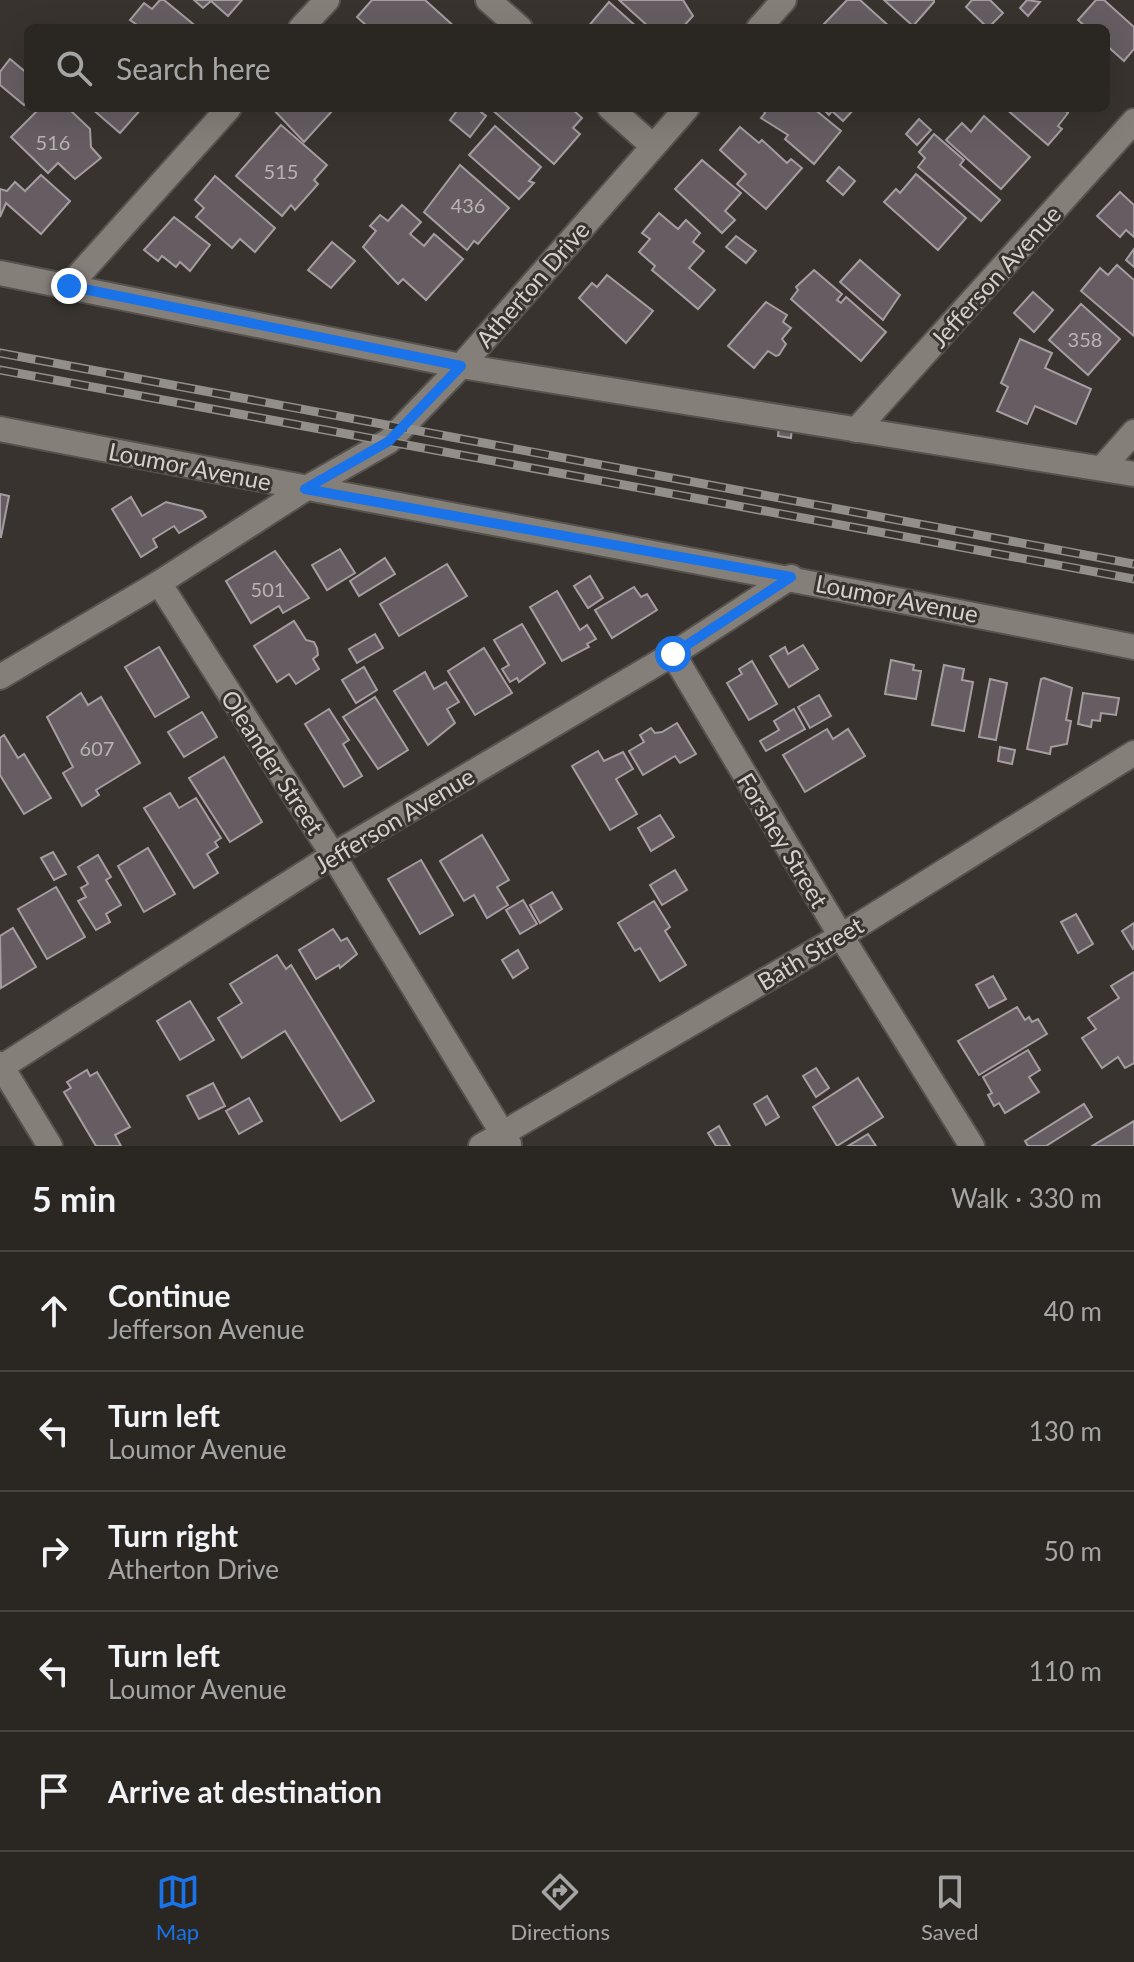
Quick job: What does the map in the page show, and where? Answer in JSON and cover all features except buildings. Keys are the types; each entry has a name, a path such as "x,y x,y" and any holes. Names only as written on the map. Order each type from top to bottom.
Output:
{"street":[{"path":"305,24 327,0"},
{"path":"488,0 515,24"},
{"path":"763,24 784,0"},
{"path":"69,286 225,112"},
{"path":"615,112 653,146"},
{"name":"Atherton Drive","path":"0,677 159,583 305,489 389,441 461,366 683,112"},
{"name":"Jefferson Avenue","path":"856,430 1134,121"},
{"path":"0,273 461,366 1134,474"},
{"name":"Loumor Avenue","path":"0,429 305,489 791,577 1134,647"},
{"path":"1102,468 1134,432"},
{"name":"Jefferson Avenue","path":"1,1066 333,855 673,654 791,577"},
{"name":"Oleander Street","path":"159,583 333,855 506,1139"},
{"name":"Forshey Street","path":"673,654 841,936 972,1146"},
{"name":"Bath Street","path":"481,1146 506,1139 841,936 1134,753"},
{"path":"1,1066 50,1146"}],"railway":[{"path":"0,353 1134,564"},
{"path":"0,370 1134,579"}],"route":[{"path":"69,286 461,366 389,441 305,489 791,577 673,654"}]}
